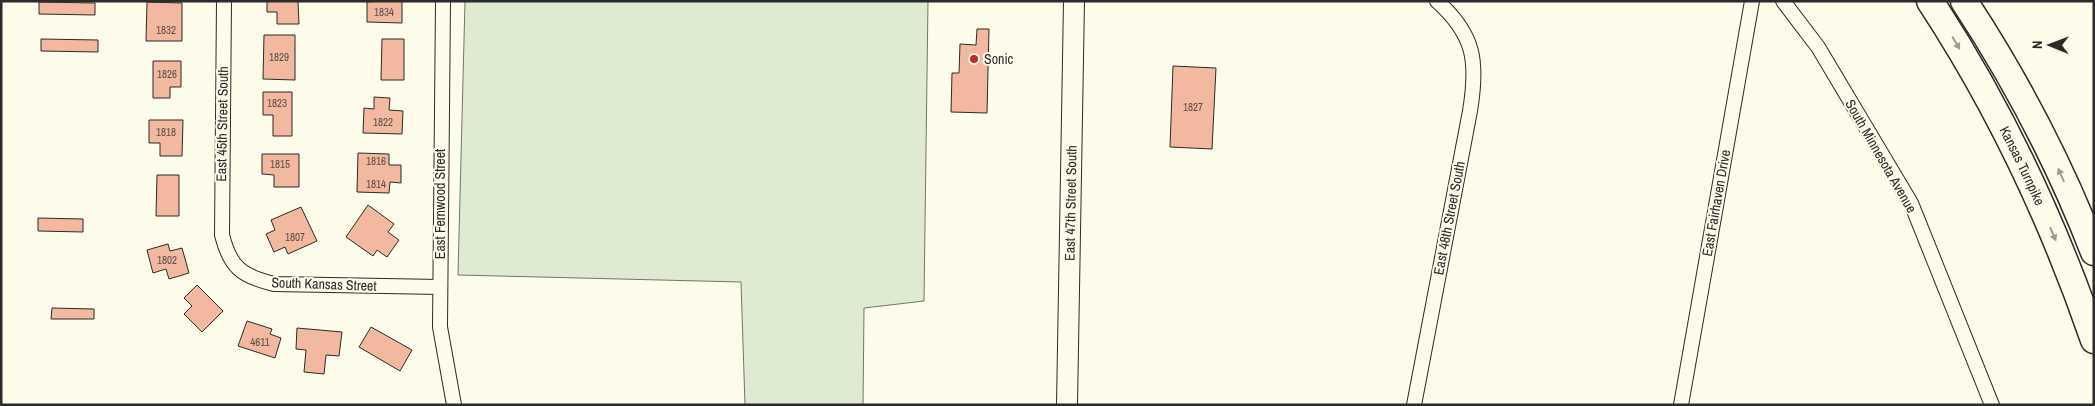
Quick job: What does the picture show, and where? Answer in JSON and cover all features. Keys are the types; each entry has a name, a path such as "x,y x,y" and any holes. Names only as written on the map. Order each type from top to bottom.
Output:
{"highway":[{"name":"Kansas Turnpike","path":"1930,1 1985,92 2025,170 2065,263 2094,340"},
{"path":"1964,1 2023,98 2056,163 2094,252"}],"main road":[{"name":"East 47th Street South","path":"1067,405 1074,1"}],"street":[{"name":"East 45th Street South","path":"224,1 221,202 222,235 225,247"},
{"name":"East Fernwood Street","path":"442,1 440,327 454,405"},
{"name":"East 48th Street South","path":"1414,405 1472,100 1474,76 1472,55 1463,31 1454,17 1437,1"},
{"name":"East Fairhaven Drive","path":"1681,405 1752,1"},
{"name":"South Minnesota Avenue","path":"1784,1 1818,47 1911,203 1992,405"},
{"name":"South Kansas Street","path":"225,247 226,253 238,269 254,279 274,284 440,287"}],"green space":[{"path":"465,1 928,1 924,301 864,308 863,405 745,405 741,282 458,275"}],"building":[{"path":"267,1 298,1 299,24 277,24 277,12 267,12"},
{"path":"402,1 402,23 367,22 367,2"},
{"path":"39,2 95,3 95,15 39,14"},
{"path":"147,2 182,3 182,41 146,41"},
{"name":"Sonic","path":"977,29 989,29 987,113 951,112 952,73 959,73 960,44 976,45"},
{"path":"264,35 295,35 295,80 263,79"},
{"path":"41,39 98,40 98,52 41,51"},
{"path":"382,39 404,39 404,80 381,80"},
{"path":"153,61 181,61 181,87 170,87 170,98 153,98"},
{"path":"1173,66 1216,68 1212,149 1170,147"},
{"path":"263,92 292,92 292,136 273,136 273,115 263,115"},
{"path":"374,97 390,98 389,110 403,111 402,134 363,133 364,108 374,109"},
{"path":"149,120 183,120 182,156 160,156 160,143 149,143"},
{"path":"358,153 389,154 389,165 401,165 401,183 390,182 389,193 357,192"},
{"path":"262,154 299,154 299,187 274,187 274,175 262,174"},
{"path":"157,175 179,175 179,216 156,216"},
{"path":"368,205 394,224 388,232 399,240 387,257 377,250 373,256 346,237"},
{"path":"301,207 317,241 288,254 285,247 274,252 266,234 275,230 271,220"},
{"path":"38,218 83,219 83,232 38,231"},
{"path":"168,244 170,251 182,248 189,273 169,279 166,269 153,273 147,250"},
{"path":"197,285 223,311 202,332 184,314 192,306 184,298"},
{"path":"52,308 94,309 94,319 51,319"},
{"path":"247,321 272,329 270,334 281,338 275,358 238,346"},
{"path":"371,327 412,350 400,371 359,347"},
{"path":"297,328 342,332 339,356 326,355 324,374 304,372 306,350 296,349"}],"place":[{"name":"Sonic","path":"974,59"}]}
